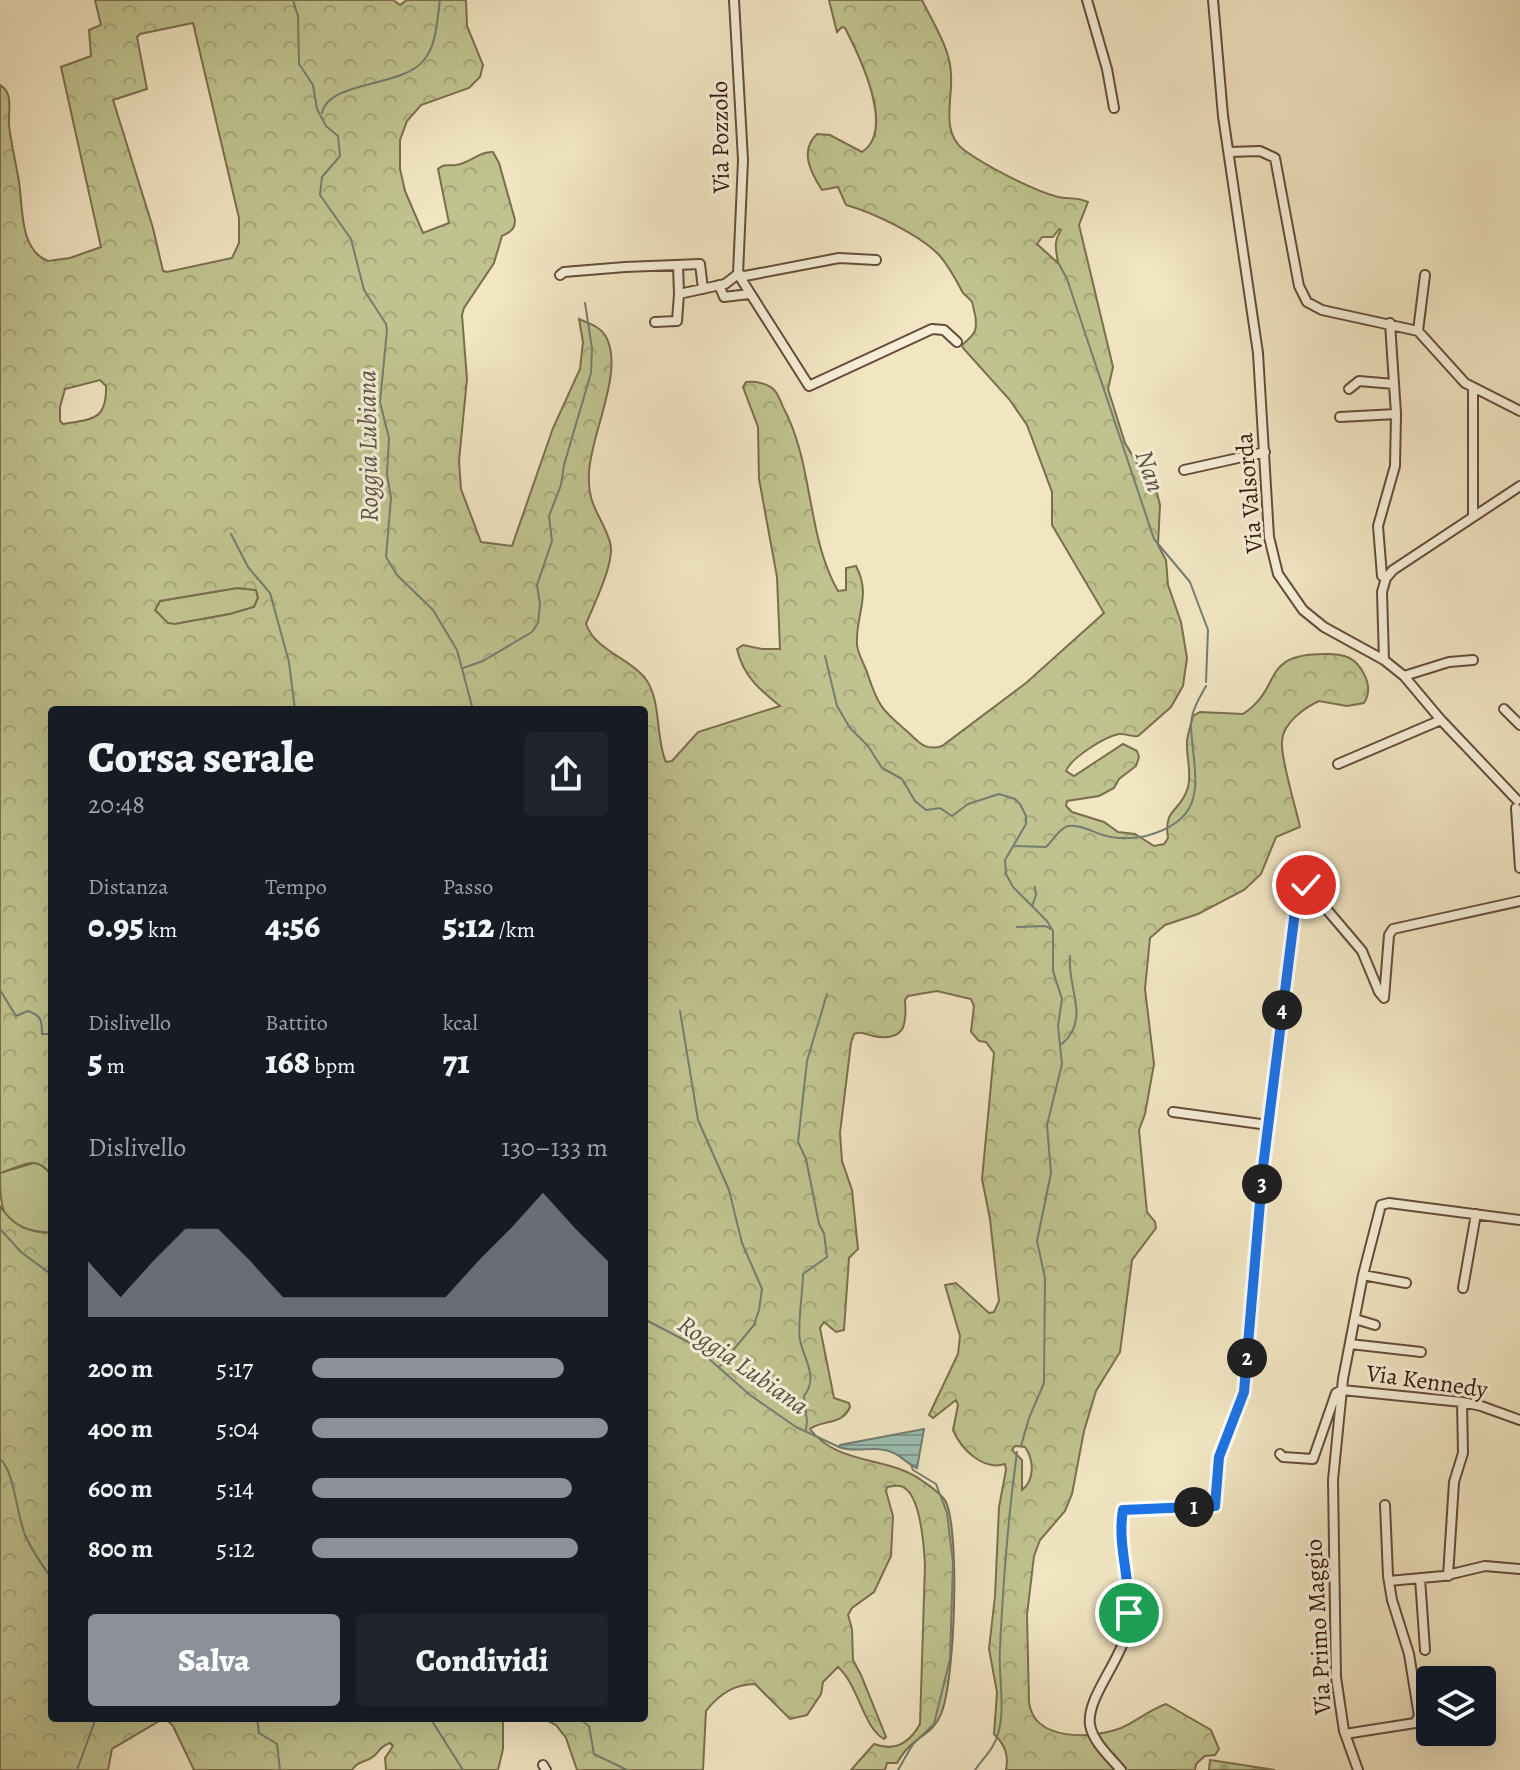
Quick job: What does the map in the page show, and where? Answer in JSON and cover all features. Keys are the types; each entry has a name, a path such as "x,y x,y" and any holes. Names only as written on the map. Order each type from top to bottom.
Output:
{"street":[{"name":"Via Pozzolo","path":"734,0 743,160 738,274"},
{"path":"1087,0 1107,69 1114,108"},
{"name":"Via Valsorda","path":"1213,0 1223,116 1258,353 1269,537 1278,574 1303,610 1324,627 1384,660 1404,676 1518,806"},
{"path":"1229,152 1260,151 1275,158 1299,286 1307,302 1322,310 1418,331 1465,383 1520,411"},
{"path":"738,274 745,276 839,258 876,260"},
{"path":"560,275 564,272 625,267 700,264 703,289"},
{"path":"655,322 677,321 678,265"},
{"path":"679,294 725,284 738,274"},
{"path":"738,274 809,386 932,329 944,330 957,342"},
{"path":"1418,331 1425,275"},
{"path":"719,285 724,297 749,294"},
{"path":"1386,578 1382,576 1379,564 1378,526 1395,466 1396,414 1390,323"},
{"path":"1349,389 1359,381 1394,384"},
{"path":"1473,389 1473,517"},
{"path":"1340,417 1396,414"},
{"path":"1184,470 1265,452"},
{"path":"1384,660 1382,592 1386,578 1393,570 1520,486"},
{"path":"1404,676 1449,662 1473,660"},
{"path":"1504,709 1520,725"},
{"path":"1338,764 1441,720"},
{"path":"1518,806 1520,868"},
{"path":"1121,1770 1094,1736 1090,1719 1092,1707 1127,1631 1129,1604 1122,1512 1127,1508 1213,1507 1216,1504 1219,1457 1244,1392 1268,1125 1299,886 1306,885 1362,951 1384,998 1389,935 1393,929 1520,901"},
{"path":"1173,1112 1268,1125"},
{"path":"1342,1390 1363,1275 1381,1205 1389,1203 1520,1220"},
{"path":"1463,1288 1476,1214"},
{"path":"1363,1275 1406,1283"},
{"path":"1355,1319 1375,1325"},
{"path":"1350,1344 1421,1352"},
{"name":"Via Kennedy","path":"1280,1454 1283,1457 1313,1459 1336,1393 1342,1390 1462,1402 1520,1420"},
{"name":"Via Primo Maggio","path":"1342,1390 1333,1480 1335,1662 1345,1734 1358,1770"},
{"path":"1448,1576 1454,1482 1463,1453 1462,1402"},
{"path":"1345,1734 1415,1723 1418,1719 1409,1654 1389,1581 1385,1505"},
{"path":"1389,1581 1448,1576 1485,1566 1520,1569"},
{"path":"1420,1578 1425,1650"}],"green space":[{"path":"95,0 393,0 400,5 407,0 466,0 467,26 483,65 480,77 469,88 421,105 407,121 400,140 400,169 405,191 423,233 449,223 438,169 444,165 461,164 488,152 493,152 499,163 515,220 512,230 502,236 494,263 462,315 467,379 459,461 461,489 481,542 512,546 553,428 580,369 583,342 579,319 600,329 610,349 612,366 591,458 589,485 592,502 611,550 603,583 586,624 597,641 645,678 654,697 666,762 672,761 698,732 780,706 748,675 737,649 743,645 780,649 777,577 759,479 758,427 743,387 746,382 765,384 778,396 793,429 820,547 838,591 846,590 846,568 856,566 861,577 863,596 857,645 879,703 921,744 932,748 942,746 1026,683 1104,613 1052,525 1052,492 1027,425 1009,399 963,348 962,345 976,328 972,302 963,293 943,259 931,247 895,225 846,205 838,187 822,190 814,176 808,155 817,134 830,135 862,152 872,141 876,127 872,92 865,73 845,28 837,32 829,0 922,0 948,55 951,74 950,125 957,143 997,170 1047,194 1088,202 1079,225 1113,367 1108,389 1125,443 1155,485 1160,505 1158,545 1166,560 1168,585 1181,622 1187,658 1183,686 1171,707 1138,736 1119,734 1105,739 1081,754 1066,771 1074,776 1123,744 1137,751 1136,766 1119,779 1114,788 1099,796 1067,801 1066,806 1072,812 1104,822 1118,832 1135,834 1154,846 1164,844 1168,838 1170,815 1188,787 1187,741 1193,716 1200,712 1243,714 1264,693 1281,665 1306,655 1334,654 1349,658 1361,669 1368,689 1364,703 1347,706 1319,701 1301,712 1286,728 1282,741 1283,759 1300,827 1276,837 1261,874 1244,890 1198,914 1165,925 1150,938 1145,989 1154,1064 1139,1130 1147,1212 1156,1228 1132,1260 1120,1352 1096,1391 1084,1431 1072,1494 1065,1511 1040,1540 1034,1556 1027,1615 1029,1702 1033,1715 1053,1731 1095,1734 1121,1728 1166,1704 1211,1730 1219,1749 1215,1755 1205,1756 1196,1764 1195,1770 1006,1770 1005,1750 994,1734 997,1692 989,1649 1005,1464 981,1461 961,1444 953,1430 958,1405 956,1400 933,1418 929,1415 958,1354 960,1336 945,1285 956,1283 989,1313 994,1312 999,1301 990,1219 982,1179 994,1053 986,1042 979,1041 971,1032 974,1006 971,999 937,991 908,996 905,1000 904,1024 898,1034 884,1037 857,1033 851,1043 840,1133 842,1161 852,1190 858,1249 849,1258 844,1330 836,1332 824,1322 820,1328 834,1398 849,1403 850,1407 837,1420 810,1429 835,1450 910,1474 936,1491 946,1502 953,1544 954,1608 950,1672 938,1720 897,1763 887,1763 885,1770 851,1770 874,1744 889,1747 901,1744 912,1736 920,1724 924,1547 915,1503 906,1489 897,1486 887,1487 886,1491 893,1516 891,1556 874,1592 852,1608 848,1615 852,1629 853,1660 886,1737 884,1739 871,1725 838,1667 823,1682 821,1694 807,1715 790,1719 755,1684 734,1688 722,1695 706,1711 703,1770 577,1770 566,1738 550,1722 648,1722 648,706 48,706 48,1171 40,1165 29,1163 0,1173 0,85 9,97 9,125 22,215 32,248 48,261 70,258 101,247 61,67 91,56 89,30 101,25","holes":["193,23 239,218 239,243 232,258 167,272 163,271 153,228 113,100 147,89 137,37 140,34","1059,229 1056,242 1058,263 1037,244 1042,237 1053,237","100,380 106,386 101,412 90,419 63,424 60,421 60,407 65,389","237,588 256,590 258,598 254,607 175,624 168,623 155,610 160,601","1015,1446 1025,1447 1028,1452 1031,1475 1022,1490 1022,1460 1012,1450"]},
{"path":"237,588 256,590 258,598 254,607 175,624 168,624 155,610 160,601"},
{"path":"37,1162 45,1166 48,1171 48,1233 24,1229 8,1219 1,1201 0,1173"},
{"path":"0,1206 22,1227 48,1232 48,1722 158,1722 112,1749 108,1770 0,1770"},
{"path":"169,1722 503,1722 503,1749 498,1770 386,1770 385,1758 393,1746 390,1743 352,1770 194,1770"},
{"path":"1210,1760 1275,1770 1209,1770"}],"water":[{"path":"924,1429 917,1468 887,1450 839,1447 840,1445"}],"waterway":[{"name":"Roggia Lubiana","path":"293,0 298,16 299,64 313,85 317,109 326,126 338,136 340,156 322,177 320,195 351,239 364,290 386,324 380,402 389,438 387,474 391,498 386,557 397,575 433,610 457,650 472,706"},
{"path":"322,113 327,102 338,95 400,75 424,60 434,39 440,0"},
{"name":"Nan","path":"1059,264 1067,279 1154,539 1190,582 1208,630 1206,682"},
{"path":"463,668 483,661 532,632 538,623 540,604 537,585 552,541 549,516 561,485 591,373 592,348 585,303"},
{"path":"231,534 248,567 270,593 289,662 294,706"},
{"path":"825,656 837,706 850,728 868,746 882,768 902,779 915,801 926,810 940,808 952,816 968,804 999,794 1015,799 1026,816 1026,824 1005,860 1006,874 1013,887 1053,931 1053,971 1062,999 1058,1026 1062,1064 1047,1125 1051,1173 1037,1241 1045,1278 1044,1383 1021,1446"},
{"name":"Nan","path":"1013,846 1046,847 1068,826 1113,837 1141,837 1167,828 1182,818 1194,793 1191,721 1206,686"},
{"path":"1032,906 1035,887"},
{"path":"1017,927 1045,926 1051,929"},
{"path":"1062,1044 1071,1034 1076,1014 1070,956"},
{"path":"0,990 16,1016 28,1011 33,1013 40,1020 42,1034 48,1034"},
{"path":"806,1430 804,1396 810,1375 799,1334 803,1274 827,1257 806,1159 798,1142 807,1061 827,994"},
{"path":"680,1011 698,1120 729,1190 742,1243 762,1289 754,1325 720,1366"},
{"path":"0,1229 21,1252 48,1272"},
{"name":"Roggia Lubiana","path":"648,1321 692,1344 750,1395 796,1427 839,1447"},
{"path":"975,1770 994,1744 1000,1724 1003,1599 1017,1452"},
{"path":"0,1459 9,1473 25,1535 48,1573"},
{"name":"Roggia Lubiana","path":"898,1770 913,1744 934,1724 950,1659 953,1563 947,1513 936,1484 913,1470 911,1465"},
{"path":"77,1770 95,1722"},
{"path":"258,1722 259,1733 277,1744 280,1770"},
{"path":"433,1722 463,1770"},
{"path":"584,1722 589,1726 594,1754 627,1770"}],"route":[{"path":"1129,1613 1123,1553 1123,1510 1215,1506 1219,1457 1242,1402 1270,1106 1298,887 1306,885"}]}
